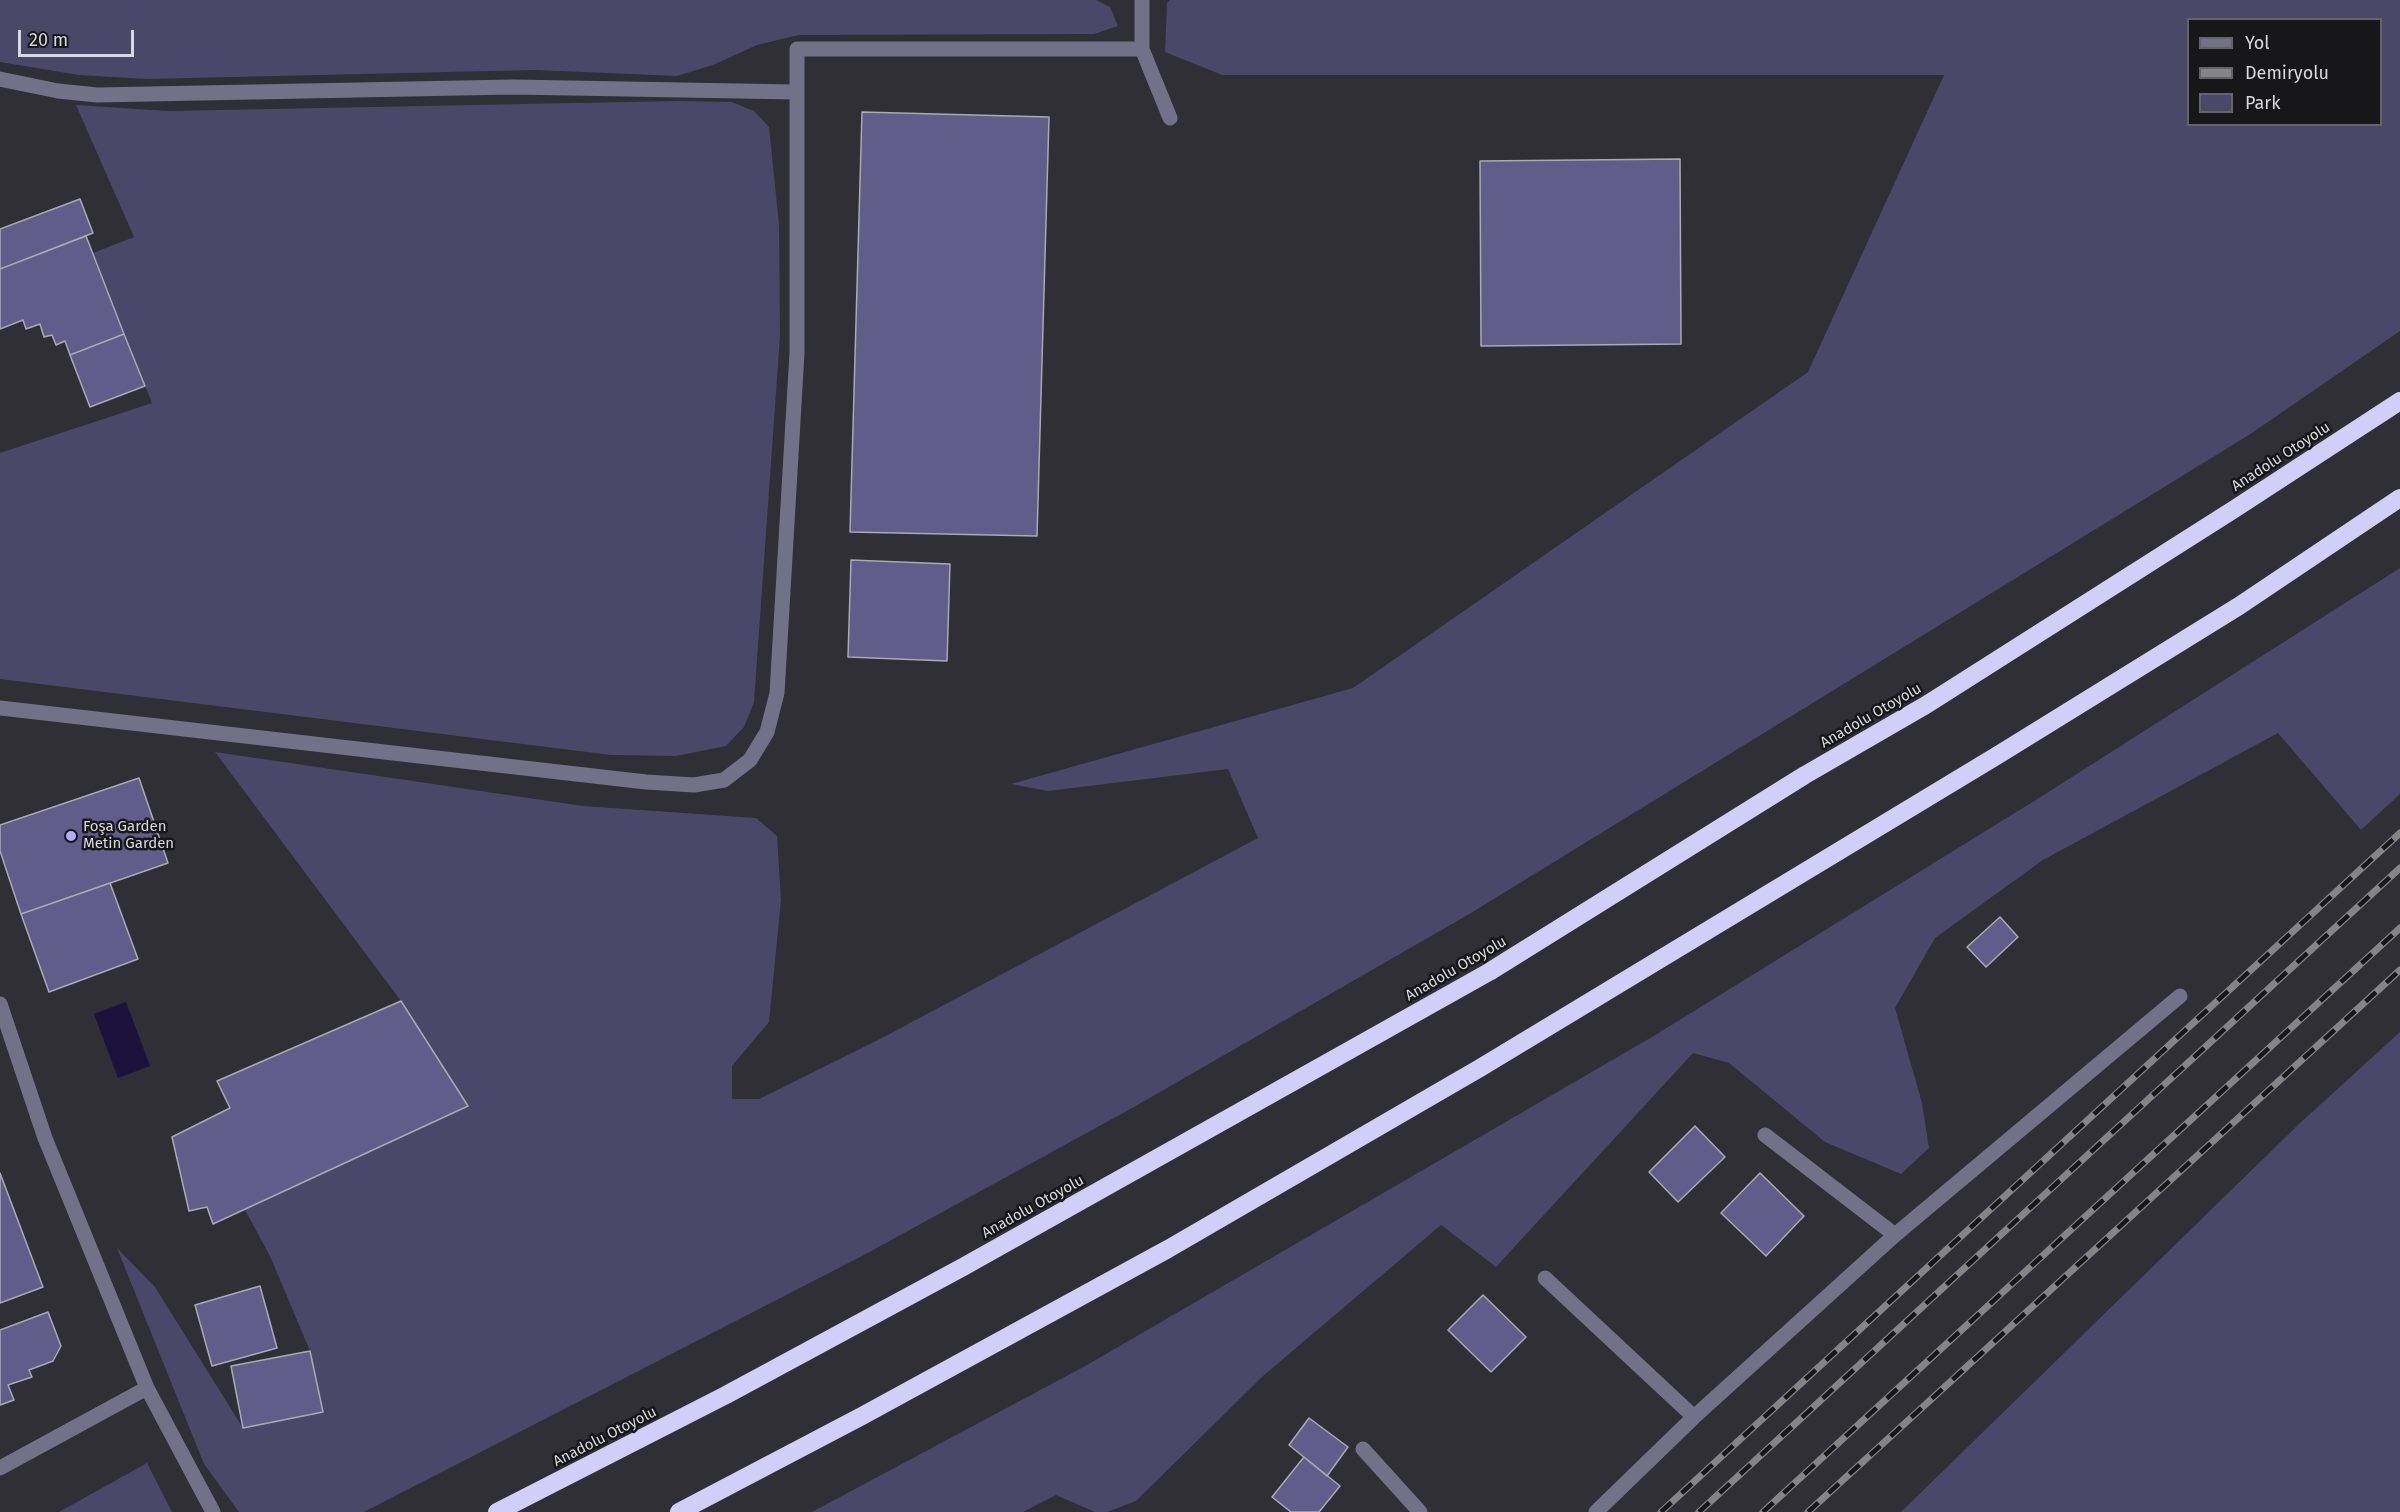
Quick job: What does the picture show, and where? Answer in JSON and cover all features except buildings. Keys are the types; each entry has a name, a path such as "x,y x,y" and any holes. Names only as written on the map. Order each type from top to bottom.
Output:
{"highway":[{"name":"Anadolu Otoyolu","path":"497,1512 726,1395 952,1273 1489,972 1805,775 1936,699 2236,508 2400,400"},
{"path":"679,1512 862,1416 1168,1249 1480,1068 1988,761 2239,606 2400,498"}],"street":[{"path":"1142,0 1142,49 1170,118"},
{"path":"0,708 694,785 724,780 750,760 767,732 777,693 797,353 797,49 1142,49"},
{"path":"0,79 58,91 97,95 513,87 796,92"},
{"path":"1596,1512 1694,1417 1895,1235 2180,996"},
{"path":"0,1004 45,1138 147,1388 213,1512"},
{"path":"1765,1135 1895,1235"},
{"path":"1545,1278 1694,1417"},
{"path":"0,1468 147,1388"},
{"path":"1363,1449 1420,1512"}],"green space":[{"path":"0,0 1096,0 1110,7 1118,26 1094,34 799,35 757,45 713,65 677,76 535,70 146,79 79,75 0,62"},
{"path":"1170,0 2400,0 2400,331 2252,433 1471,913 1134,1107 864,1255 364,1512 239,1512 204,1464 117,1248 155,1287 243,1428 322,1412 310,1351 270,1256 245,1210 467,1105 401,1001 215,752 583,806 756,818 777,836 781,900 769,1022 732,1066 732,1099 759,1099 878,1040 1258,838 1228,769 1048,791 1011,784 1353,688 1808,372 1944,75 1222,75 1165,52 1167,3"},
{"path":"677,101 732,102 754,111 769,127 779,224 780,336 754,702 744,727 726,746 676,756 611,755 0,679 0,453 152,403 93,253 134,237 76,105 168,111"},
{"path":"2400,568 2400,794 2361,830 2278,733 2043,860 1935,938 1895,1008 1922,1103 1929,1148 1901,1174 1825,1142 1729,1063 1693,1053 1496,1267 1441,1225 1263,1376 1136,1501 1107,1512 1095,1512 1056,1495 1023,1512 812,1512 1087,1365 1652,1037 2039,798"},
{"path":"2400,1032 2400,1512 1901,1512 2299,1124"},
{"path":"147,1463 172,1512 59,1512"}],"shaded area":[{"path":"126,1002 150,1066 118,1078 94,1014"}],"railway":[{"path":"1661,1512 2400,833"},
{"path":"1699,1512 2400,868"},
{"path":"1763,1512 2400,928"},
{"path":"1808,1512 2400,970"}],"place":[{"name":"Foşa Garden Metin Garden","path":"71,836"}]}
